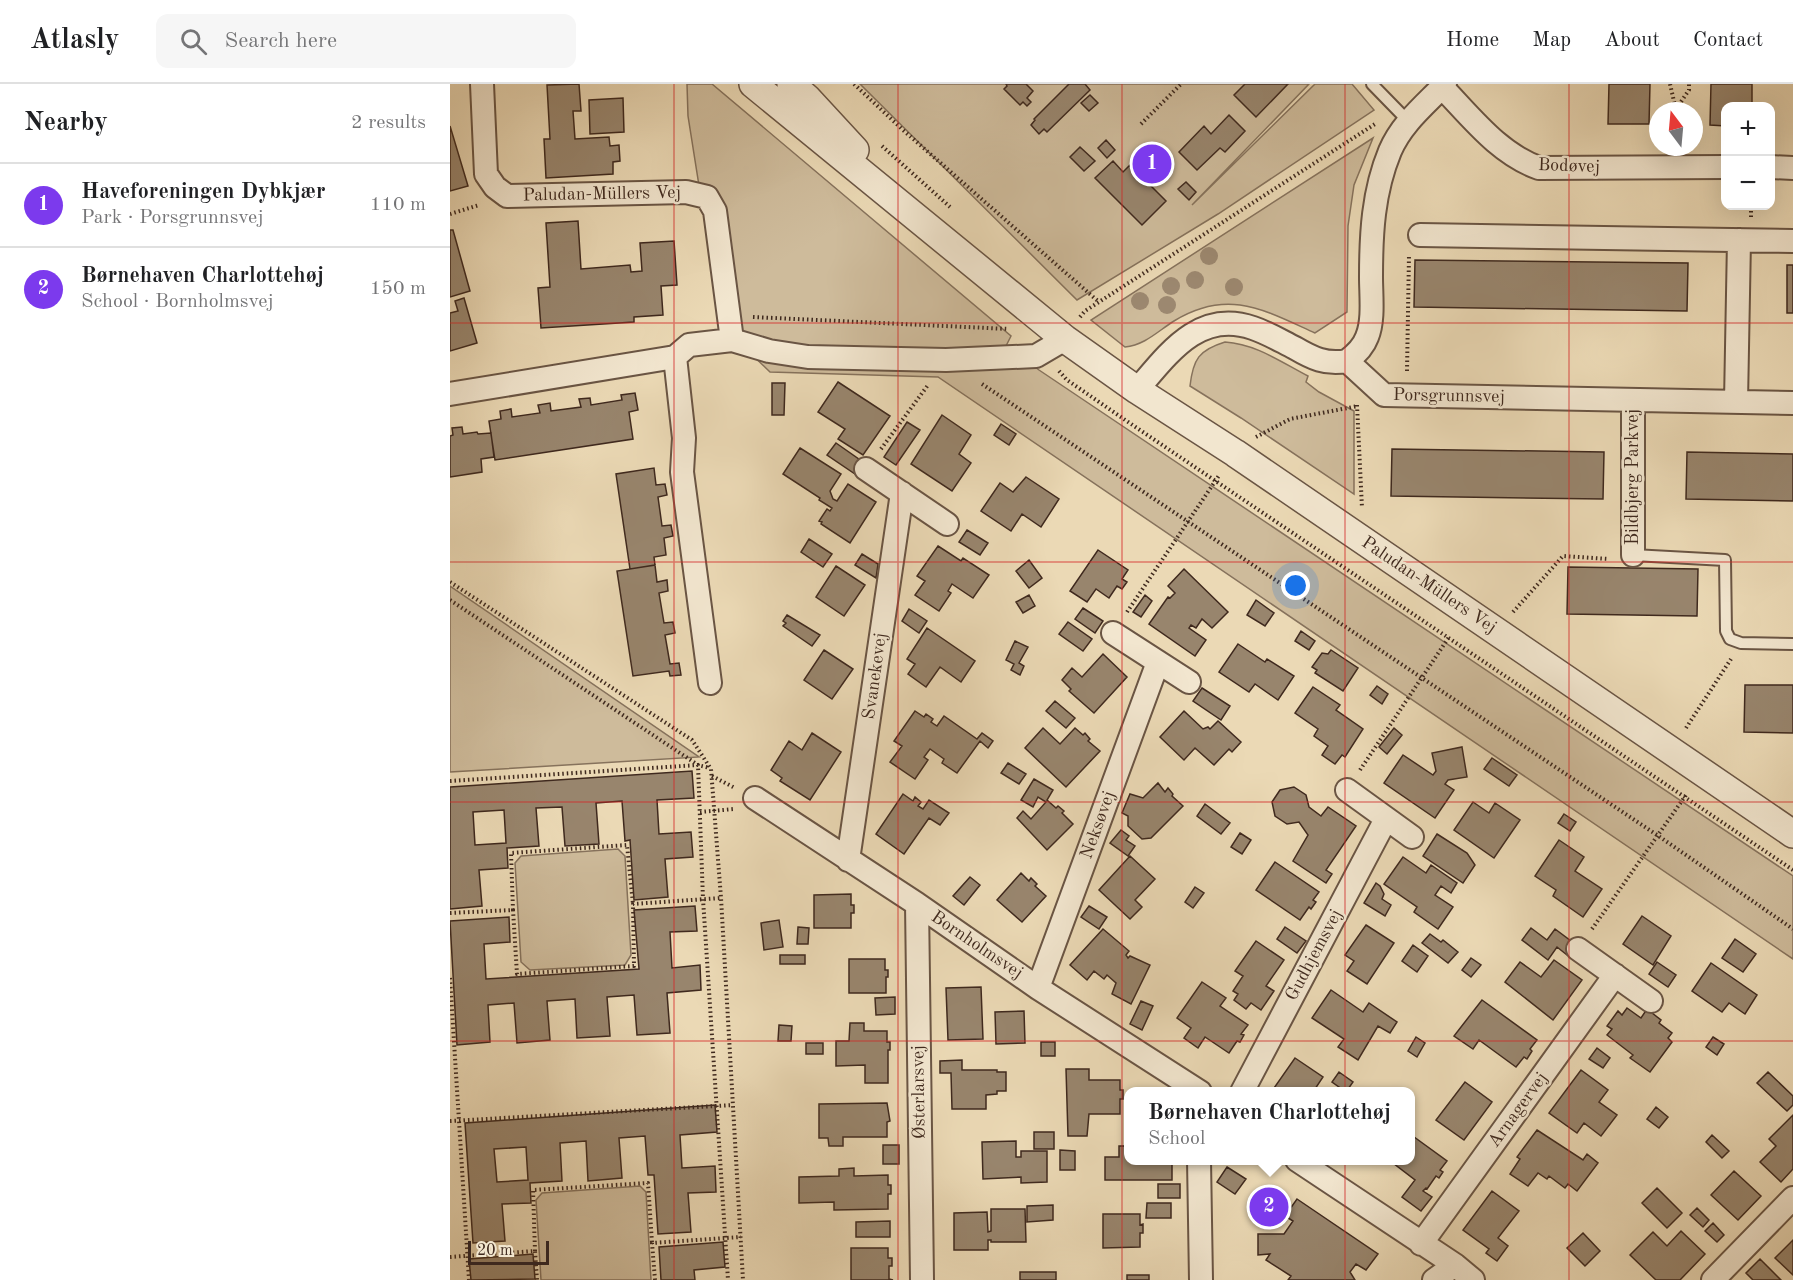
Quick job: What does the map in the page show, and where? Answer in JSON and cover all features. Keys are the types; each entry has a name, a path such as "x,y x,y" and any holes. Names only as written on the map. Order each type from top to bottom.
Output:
{"street":[{"name":"Paludan-Müllers Vej","path":"482,84 486,174 500,193 507,196 686,192 707,197 715,212 732,340"},
{"name":"Paludan-Müllers Vej","path":"753,84 932,232"},
{"name":"Paludan-Müllers Vej","path":"791,84 807,98 932,232 1053,346 1137,390 1235,453 1793,834"},
{"name":"Bodøvej","path":"1347,361 1356,354 1368,336 1371,236 1377,191 1391,149 1408,121 1444,86 1501,146 1526,164 1539,168 1721,167"},
{"path":"1775,167 1793,168"},
{"path":"1420,235 1793,241"},
{"path":"1736,402 1739,240"},
{"path":"1137,390 1170,351 1189,336 1200,329 1225,324 1251,327 1325,363 1347,361"},
{"path":"450,394 675,357 689,345 732,340 769,351 808,357 946,360 1036,356 1053,346"},
{"path":"675,357 684,438 682,472 710,683"},
{"name":"Porsgrunnsvej","path":"1347,361 1384,395 1793,403"},
{"name":"Bildbjerg Parkvej","path":"1633,400 1633,555"},
{"path":"866,469 947,524"},
{"name":"Svanekevej","path":"848,860 902,493"},
{"path":"1113,633 1189,682"},
{"name":"Neksøvej","path":"1038,988 1158,662"},
{"path":"1347,790 1412,837"},
{"name":"Bornholmsvej","path":"755,798 917,904 1038,988 1193,1087"},
{"name":"Gudhjemsvej","path":"1245,1087 1386,819"},
{"name":"Østerlarsvej","path":"917,904 922,1280"},
{"path":"1578,949 1651,1001"},
{"name":"Arnagervej","path":"1421,1244 1615,975"},
{"path":"1199,1165 1201,1280"},
{"path":"1303,1165 1455,1265 1473,1280"},
{"path":"1713,1280 1793,1198"},
{"path":"1434,1280 1455,1265"}],"lane":[{"path":"1372,84 1408,121"},
{"path":"1633,555 1725,560 1726,631 1730,639 1741,643 1793,644"}],"path":[{"path":"854,84 1099,302"},
{"path":"1141,124 1181,84"},
{"path":"1670,84 1674,102"},
{"path":"1681,102 1689,90 1689,84"},
{"path":"1408,121 1378,123 1084,311 1053,346 1067,380 1793,870"},
{"path":"1406,395 1409,253 1420,235"},
{"path":"729,316 1016,329"},
{"path":"866,469 946,360 1657,835 1793,929"},
{"path":"1347,361 1358,406 1362,515"},
{"path":"1113,633 1235,453 1253,438 1290,419 1358,406"},
{"path":"1497,631 1563,556 1622,559 1633,555"},
{"path":"450,582 692,740 711,769 721,898 742,1280"},
{"path":"450,600 698,765 711,769"},
{"path":"1347,790 1466,611"},
{"path":"1697,711 1741,643"},
{"path":"450,781 698,765"},
{"path":"698,765 703,900 728,1280"},
{"path":"1578,949 1703,773"},
{"path":"700,812 749,808 755,798"},
{"path":"627,845 633,904 634,966 517,974 511,853 627,845"},
{"path":"633,904 721,898"},
{"path":"450,913 513,910"},
{"path":"450,978 452,1047 469,1280"},
{"path":"450,1121 733,1105"},
{"path":"537,1280 533,1190 648,1183 655,1280"},
{"path":"652,1243 741,1237"},
{"path":"450,1257 535,1251"}],"shaded area":[{"path":"687,84 712,84 1011,336 1006,346 1039,370 1793,876 1793,959 938,377 770,372 721,325 688,116"},
{"path":"860,84 1309,84 1192,205 1315,84 1352,84 1374,110 1218,214 1077,300"},
{"path":"1373,138 1354,185 1348,226 1347,312 1315,333 1262,310 1229,304 1193,311 1145,341 1125,347 1091,320"},
{"path":"1225,342 1258,350 1308,376 1306,382 1319,392 1354,411 1354,494 1190,386 1193,369 1199,357 1209,348"},
{"path":"450,586 699,757 450,772"},
{"path":"618,849 625,856 631,955 625,965 530,970 521,962 515,863 521,856"},
{"path":"640,1186 646,1192 651,1280 541,1280 536,1200 542,1193"}],"building":[{"path":"579,84 581,111 573,111 575,139 609,137 610,146 619,145 620,161 613,162 613,174 546,178 544,139 550,139 547,85"},
{"path":"1006,84 1026,84 1033,91 1027,98 1031,102 1027,106 1023,102 1020,105 1004,89"},
{"path":"1069,84 1085,84 1090,90 1047,132 1044,129 1039,134 1031,125 1034,119"},
{"path":"1245,84 1288,84 1256,117 1234,95"},
{"path":"1609,84 1650,84 1649,124 1608,124"},
{"path":"1711,84 1752,84 1752,102 1721,102 1721,126 1710,125"},
{"path":"1090,95 1098,103 1089,111 1081,103"},
{"path":"623,98 624,132 590,134 589,100"},
{"path":"1229,115 1245,131 1225,152 1220,148 1197,170 1179,152 1204,126 1211,134"},
{"path":"450,126 468,186 450,191"},
{"path":"1106,140 1115,150 1107,158 1098,148"},
{"path":"1080,147 1095,161 1084,171 1070,157"},
{"path":"1113,161 1123,172 1130,165 1166,201 1142,225 1095,178"},
{"path":"1186,182 1196,192 1189,200 1178,189"},
{"path":"578,221 581,269 630,265 631,272 642,271 640,243 674,241 677,285 661,286 663,315 634,317 634,322 541,328 538,288 550,287 546,223"},
{"path":"450,230 453,230 470,291 450,297"},
{"path":"1415,260 1688,263 1687,311 1414,307"},
{"path":"1787,265 1793,265 1793,313 1787,313"},
{"path":"464,298 477,343 450,351 450,313 458,311 455,301"},
{"path":"838,382 890,416 863,455 838,439 845,429 818,412"},
{"path":"772,383 785,383 784,415 772,415"},
{"path":"635,393 638,410 629,412 633,439 495,460 489,421 501,419 500,411 511,409 512,417 540,413 538,405 550,403 551,411 581,407 579,399 590,398 591,405 622,400 621,395"},
{"path":"942,415 971,435 959,454 971,463 952,491 911,464"},
{"path":"907,422 920,430 896,465 884,457"},
{"path":"1001,424 1016,434 1009,445 994,435"},
{"path":"462,427 463,434 491,433 494,457 481,459 482,472 450,477 450,436 453,435 452,428"},
{"path":"836,443 863,462 855,474 827,455"},
{"path":"800,448 841,474 830,491 833,499 837,501 848,484 876,502 850,543 819,521 827,509 830,511 832,508 783,474"},
{"path":"1392,449 1604,452 1603,499 1391,496"},
{"path":"1687,452 1793,454 1793,501 1686,499"},
{"path":"654,468 656,485 665,484 667,495 658,497 662,526 671,525 673,536 664,538 666,555 654,557 655,565 630,569 616,474"},
{"path":"1026,477 1059,499 1041,527 1022,514 1011,531 981,511 1000,483 1013,492"},
{"path":"967,530 988,543 980,555 959,542"},
{"path":"809,539 832,554 823,567 801,552"},
{"path":"938,546 961,561 963,558 989,575 973,598 952,584 948,591 951,593 939,611 915,595 925,581 917,576"},
{"path":"1098,550 1128,570 1122,579 1127,582 1122,589 1117,586 1109,598 1096,589 1087,602 1070,591"},
{"path":"862,554 878,564 876,578 855,565"},
{"path":"1029,560 1042,578 1029,588 1016,571"},
{"path":"655,565 657,582 667,580 668,591 659,593 664,623 673,622 675,633 665,635 670,664 679,663 681,675 670,676 669,671 633,676 617,571"},
{"path":"836,566 865,585 844,616 816,597"},
{"path":"1568,567 1698,569 1697,616 1567,614"},
{"path":"1184,569 1228,612 1212,628 1202,619 1196,628 1191,625 1189,628 1206,640 1195,656 1149,624 1168,597 1170,598 1175,593 1168,586"},
{"path":"1029,595 1035,606 1023,613 1016,602"},
{"path":"1145,595 1152,601 1141,617 1133,612"},
{"path":"1256,600 1274,613 1265,626 1247,615"},
{"path":"1083,608 1103,621 1095,633 1075,619"},
{"path":"909,609 927,621 919,633 902,621"},
{"path":"787,615 820,635 812,646 783,626"},
{"path":"1068,622 1092,639 1083,651 1059,634"},
{"path":"927,628 975,661 961,682 940,667 926,687 908,674 915,664 907,659"},
{"path":"1301,631 1315,641 1309,650 1295,641"},
{"path":"1015,641 1028,647 1019,663 1024,666 1020,675 1011,670 1014,664 1006,660"},
{"path":"1238,644 1265,662 1267,659 1294,676 1278,700 1255,684 1249,692 1219,672"},
{"path":"824,650 853,669 832,699 804,680"},
{"path":"1331,650 1358,668 1343,691 1315,673 1317,670 1312,667 1322,653 1328,654"},
{"path":"1103,654 1127,677 1094,713 1069,691 1071,689 1062,680 1072,668 1082,677"},
{"path":"1745,685 1793,685 1793,733 1744,732"},
{"path":"1377,686 1388,694 1382,704 1370,695"},
{"path":"1313,687 1340,705 1336,710 1363,729 1345,757 1342,755 1335,764 1322,755 1328,746 1314,736 1318,729 1295,713"},
{"path":"1202,688 1230,706 1221,720 1193,701"},
{"path":"1055,701 1075,718 1066,728 1046,711"},
{"path":"915,711 924,717 926,714 937,726 944,716 977,739 982,733 993,741 988,748 980,741 957,773 942,763 944,759 930,749 924,757 928,760 915,779 890,762 902,746 894,741"},
{"path":"1184,711 1203,729 1208,727 1210,729 1218,721 1241,742 1232,752 1229,749 1214,765 1195,748 1184,760 1160,737"},
{"path":"1043,728 1060,744 1075,728 1083,735 1085,733 1090,739 1088,741 1100,751 1066,787 1025,748"},
{"path":"1394,728 1402,735 1387,754 1379,747"},
{"path":"812,733 841,752 810,800 780,781 782,778 771,770 789,741 802,750"},
{"path":"1462,747 1467,777 1448,780 1445,784 1454,790 1435,818 1384,783 1403,755 1433,775 1436,771 1432,753"},
{"path":"1492,758 1517,775 1509,786 1484,769"},
{"path":"1008,763 1026,774 1019,784 1001,773"},
{"path":"692,771 694,798 657,800 659,834 691,832 693,857 665,859 668,897 634,900 630,840 625,841 622,801 596,803 599,844 565,846 562,807 536,808 539,846 507,848 508,868 479,870 482,906 450,909 450,787","holes":["504,810 506,843 475,845 473,812"]},
{"path":"1034,779 1053,790 1047,800 1056,808 1058,806 1064,811 1062,813 1073,824 1047,850 1017,818 1023,811 1031,819 1046,802 1038,797 1033,807 1021,800"},
{"path":"1158,783 1165,792 1168,788 1172,796 1183,806 1151,838 1142,839 1128,826 1128,816 1122,813 1130,794 1143,798"},
{"path":"1294,787 1306,795 1309,807 1321,816 1328,807 1356,826 1326,870 1332,874 1326,883 1293,861 1308,835 1299,822 1287,824 1275,816 1272,802 1280,790"},
{"path":"903,794 913,801 915,797 921,802 918,806 923,809 929,800 949,813 940,825 929,818 904,854 876,834"},
{"path":"1473,802 1489,813 1495,803 1520,820 1494,858 1454,830"},
{"path":"1205,804 1230,823 1221,834 1197,816"},
{"path":"1564,814 1576,822 1570,831 1558,823"},
{"path":"1121,830 1129,836 1126,840 1135,846 1128,856 1110,843"},
{"path":"1240,833 1251,840 1242,854 1231,847"},
{"path":"1437,834 1467,853 1475,865 1463,883 1423,856"},
{"path":"1559,840 1584,857 1575,871 1602,889 1583,917 1553,896 1556,890 1535,876"},
{"path":"1130,856 1155,879 1135,900 1142,907 1130,919 1099,890"},
{"path":"1403,857 1426,873 1431,865 1457,883 1451,893 1441,886 1435,895 1453,907 1438,929 1414,912 1417,907 1384,884"},
{"path":"1275,862 1319,892 1313,900 1316,902 1311,909 1309,907 1300,920 1256,890"},
{"path":"1021,873 1029,881 1031,878 1037,884 1035,886 1046,896 1022,922 997,900"},
{"path":"970,877 980,885 964,905 953,896"},
{"path":"1376,883 1384,894 1382,899 1391,905 1385,916 1364,903"},
{"path":"1195,887 1204,893 1193,908 1185,902"},
{"path":"851,894 854,913 851,913 851,928 814,928 814,895"},
{"path":"695,906 697,931 670,932 672,968 700,965 701,990 667,993 670,1033 637,1035 634,995 607,997 610,1036 577,1038 575,999 547,1001 550,1040 517,1043 514,1003 488,1005 490,1042 457,1045 450,921 509,917 510,942 484,944 486,979 639,969 634,910"},
{"path":"1089,906 1107,917 1099,929 1081,917"},
{"path":"1642,916 1671,936 1653,965 1623,944"},
{"path":"779,920 783,947 764,950 761,923"},
{"path":"1366,925 1394,943 1367,984 1347,971 1354,961 1345,955"},
{"path":"798,927 809,928 808,944 797,944"},
{"path":"1285,927 1306,941 1297,953 1277,939"},
{"path":"1531,928 1547,940 1555,929 1575,944 1567,955 1557,947 1548,960 1522,940"},
{"path":"1103,929 1129,951 1126,955 1128,958 1130,956 1150,965 1131,1004 1112,994 1116,983 1107,975 1104,979 1094,971 1087,980 1070,965"},
{"path":"1430,934 1441,942 1443,940 1458,952 1448,963 1422,943"},
{"path":"1735,939 1756,954 1743,972 1722,958"},
{"path":"1256,941 1284,960 1266,986 1274,991 1261,1010 1251,1003 1246,1009 1234,1000 1238,994 1233,991 1243,976 1235,971"},
{"path":"1413,945 1428,956 1417,972 1402,961"},
{"path":"780,955 805,955 805,964 780,964"},
{"path":"1471,958 1481,965 1471,977 1462,970"},
{"path":"849,959 885,959 885,970 888,970 886,993 849,993"},
{"path":"1554,960 1582,980 1553,1020 1505,982 1520,962 1541,977"},
{"path":"1657,962 1676,975 1668,987 1649,974"},
{"path":"1711,963 1757,995 1745,1014 1729,1003 1722,1012 1692,991"},
{"path":"1202,982 1226,998 1220,1006 1248,1025 1241,1034 1244,1035 1240,1042 1237,1041 1229,1053 1205,1037 1198,1048 1184,1038 1191,1028 1177,1018"},
{"path":"981,987 983,1039 948,1040 946,988"},
{"path":"1331,990 1363,1012 1369,1003 1397,1022 1390,1033 1378,1026 1358,1060 1338,1047 1344,1039 1312,1018"},
{"path":"895,997 895,1014 876,1015 875,998"},
{"path":"1482,1000 1537,1040 1530,1049 1532,1051 1527,1059 1524,1057 1516,1067 1479,1040 1473,1049 1454,1036"},
{"path":"1141,1001 1153,1006 1142,1030 1130,1024"},
{"path":"1627,1008 1641,1018 1647,1009 1672,1033 1668,1038 1672,1042 1650,1072 1630,1058 1633,1055 1607,1035 1612,1029 1607,1026 1618,1011 1622,1015"},
{"path":"1024,1011 1025,1043 996,1044 995,1012"},
{"path":"850,1023 864,1023 864,1031 887,1031 887,1042 890,1042 888,1083 865,1083 865,1065 836,1066 836,1041 849,1041"},
{"path":"779,1025 792,1026 791,1041 778,1041"},
{"path":"1416,1037 1425,1043 1417,1057 1408,1051"},
{"path":"1713,1037 1724,1044 1717,1055 1706,1047"},
{"path":"1041,1042 1055,1042 1055,1056 1041,1056"},
{"path":"806,1043 823,1043 823,1054 806,1054"},
{"path":"1597,1048 1610,1058 1603,1068 1589,1059"},
{"path":"1295,1058 1323,1077 1316,1087 1275,1087"},
{"path":"962,1060 962,1070 1006,1072 1006,1091 986,1095 986,1109 952,1109 951,1073 940,1073 940,1061"},
{"path":"1066,1069 1089,1069 1089,1080 1120,1080 1123,1099 1120,1099 1120,1114 1089,1114 1087,1136 1068,1136"},
{"path":"1581,1070 1608,1090 1599,1102 1617,1115 1601,1136 1584,1123 1577,1133 1549,1113"},
{"path":"1339,1072 1353,1082 1350,1087 1339,1087 1332,1082"},
{"path":"1768,1072 1793,1096 1793,1105 1787,1111 1757,1083"},
{"path":"1465,1082 1492,1102 1464,1140 1436,1120"},
{"path":"887,1103 890,1121 887,1122 887,1137 843,1137 843,1146 829,1146 828,1138 819,1138 819,1104"},
{"path":"715,1105 717,1132 680,1135 682,1168 715,1166 716,1192 688,1193 691,1232 658,1234 654,1175 648,1175 645,1136 619,1138 622,1178 588,1181 586,1141 560,1143 562,1181 530,1183 531,1203 502,1204 505,1241 473,1243 465,1123","holes":["526,1147 528,1180 497,1182 494,1149"]},
{"path":"1656,1107 1668,1117 1659,1128 1647,1119"},
{"path":"1793,1115 1793,1169 1781,1182 1760,1162 1776,1146 1769,1139"},
{"path":"1537,1130 1583,1160 1587,1154 1598,1163 1577,1191 1568,1184 1565,1188 1549,1176 1547,1179 1538,1173 1528,1186 1510,1174 1520,1159 1517,1157"},
{"path":"1034,1132 1054,1132 1054,1149 1034,1149"},
{"path":"1712,1135 1729,1151 1722,1158 1706,1142"},
{"path":"1415,1138 1447,1161 1440,1170 1443,1172 1439,1178 1436,1176 1423,1191 1432,1197 1421,1211 1402,1197 1415,1180 1396,1165 1415,1165"},
{"path":"1016,1141 1016,1157 1021,1157 1021,1151 1047,1151 1047,1182 1021,1183 1021,1177 983,1179 982,1142"},
{"path":"883,1145 899,1145 899,1164 883,1164"},
{"path":"1119,1146 1124,1146 1124,1165 1172,1165 1172,1180 1105,1180 1105,1157 1119,1157"},
{"path":"1060,1150 1075,1151 1075,1170 1060,1170"},
{"path":"1227,1167 1246,1179 1235,1194 1217,1182"},
{"path":"854,1168 854,1176 888,1175 891,1194 888,1194 888,1209 834,1210 834,1202 799,1203 799,1177 839,1176 839,1169"},
{"path":"1734,1171 1761,1196 1738,1220 1711,1195"},
{"path":"1158,1184 1180,1184 1180,1198 1158,1198"},
{"path":"1657,1188 1682,1213 1667,1228 1642,1203"},
{"path":"1492,1191 1519,1211 1498,1238 1508,1246 1497,1261 1486,1253 1489,1249 1463,1230"},
{"path":"1297,1199 1378,1254 1366,1270 1356,1264 1350,1272 1355,1280 1288,1280 1291,1276 1266,1260 1270,1254 1258,1255 1258,1234 1284,1234 1293,1221 1285,1216"},
{"path":"1147,1203 1171,1203 1171,1218 1146,1218"},
{"path":"1053,1205 1053,1220 1027,1222 1027,1206"},
{"path":"1697,1208 1709,1220 1703,1227 1690,1215"},
{"path":"991,1209 1025,1209 1026,1242 991,1242 988,1240 988,1250 954,1250 954,1213 987,1212 988,1232 991,1231"},
{"path":"1103,1214 1140,1214 1143,1233 1140,1233 1140,1247 1103,1248"},
{"path":"890,1221 890,1237 856,1237 856,1222"},
{"path":"1713,1223 1724,1235 1717,1242 1705,1231"},
{"path":"1681,1231 1705,1254 1680,1280 1656,1280 1630,1255 1653,1232 1667,1246"},
{"path":"1583,1233 1600,1251 1585,1266 1567,1248"},
{"path":"1793,1240 1793,1275 1775,1258"},
{"path":"723,1242 725,1267 694,1270 695,1280 661,1280 659,1247"},
{"path":"851,1248 888,1248 888,1258 892,1258 892,1266 889,1266 889,1279 893,1280 851,1280"},
{"path":"533,1254 535,1279 471,1280 469,1259"},
{"path":"1760,1259 1781,1280 1753,1280 1746,1273"},
{"path":"1020,1272 1056,1272 1056,1280 1020,1280"},
{"path":"1127,1275 1149,1275 1149,1280 1127,1280"}],"place":[{"name":"Haveforeningen Dybkjær","path":"1152,164"},
{"name":"Børnehaven Charlottehøj","path":"1269,1207"}]}
